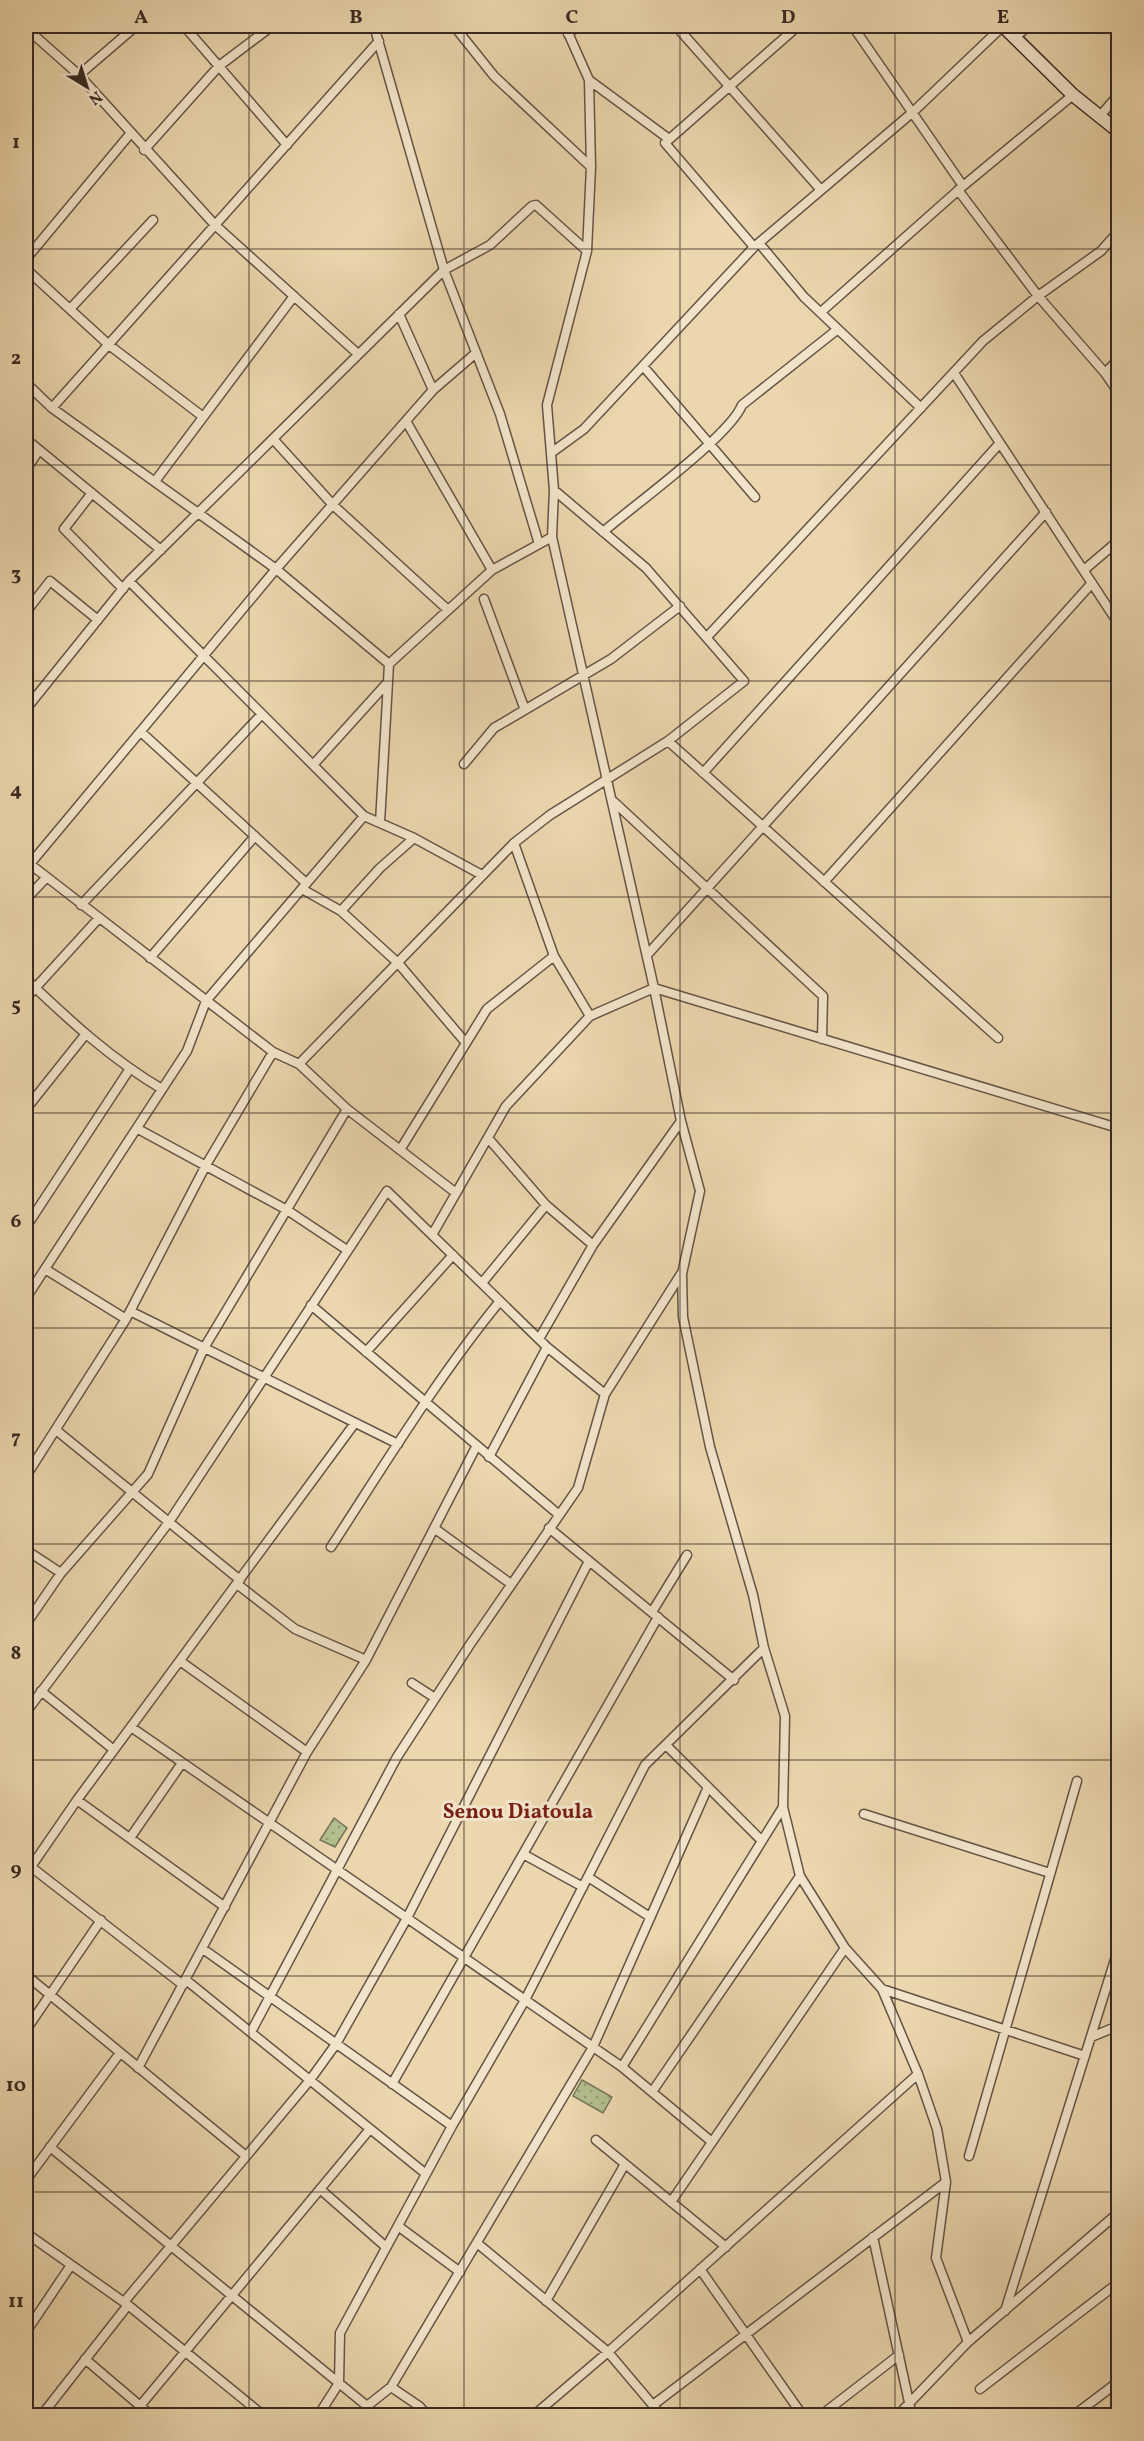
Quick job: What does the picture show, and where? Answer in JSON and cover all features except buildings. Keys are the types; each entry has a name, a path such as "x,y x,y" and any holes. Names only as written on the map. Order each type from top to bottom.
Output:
{"street":[{"path":"79,75 136,26"},
{"path":"184,26 287,145"},
{"path":"144,150 219,66 272,26"},
{"path":"374,26 444,270 500,414 539,544"},
{"path":"454,26 494,76 591,167"},
{"path":"578,26 567,30 589,80 591,167 587,250 547,405 554,490 552,537 647,955 681,1121 700,1191 682,1274 683,1317 710,1447 753,1595 764,1648 785,1716 783,1807 800,1876 845,1948 882,1989 918,2074 937,2128 946,2182 936,2258 968,2342"},
{"path":"676,26 731,84 821,190"},
{"path":"798,26 664,143 804,297 921,408"},
{"path":"854,26 913,112 961,188 1038,296 1119,392"},
{"path":"551,453 584,429 757,245 913,112 1003,26 1073,95 1119,131"},
{"path":"1014,38 1029,26"},
{"path":"26,28 79,75 144,150 215,225 358,354"},
{"path":"52,408 379,41"},
{"path":"589,80 669,139"},
{"path":"821,312 961,188 1073,95"},
{"path":"1100,116 1119,95"},
{"path":"26,259 130,134"},
{"path":"26,708 129,581 444,270 490,245 536,205 587,250"},
{"path":"70,309 153,220"},
{"path":"707,637 983,341 1038,296 1101,251 1119,232"},
{"path":"26,269 109,345 202,416"},
{"path":"156,480 294,296"},
{"path":"399,314 433,390"},
{"path":"603,532 709,444 738,417 742,405 838,329"},
{"path":"456,1193 347,1110 299,1064 273,1052 28,862 141,732 276,569 433,390 476,353"},
{"path":"1105,373 1119,360"},
{"path":"643,366 754,497"},
{"path":"954,373 1119,623"},
{"path":"26,383 52,408 156,480 276,569 389,664"},
{"path":"406,422 492,570"},
{"path":"26,439 161,550"},
{"path":"274,440 333,505 448,610"},
{"path":"703,773 1000,443"},
{"path":"26,470 39,450"},
{"path":"299,1064 514,843 550,815 668,741 744,681 646,568 554,490"},
{"path":"92,493 64,529 123,589"},
{"path":"647,955 1046,512"},
{"path":"380,823 389,664 492,570 552,537"},
{"path":"1084,570 1119,541"},
{"path":"26,612 50,581 98,620"},
{"path":"129,581 364,816 414,838 482,875"},
{"path":"824,882 1092,583"},
{"path":"484,599 525,710"},
{"path":"464,764 494,728 611,659 680,606"},
{"path":"313,765 388,682"},
{"path":"26,691 34,698"},
{"path":"81,905 195,782 262,714"},
{"path":"141,732 255,836 304,886 341,911 398,963 466,1044"},
{"path":"668,741 998,1038"},
{"path":"612,800 823,996 822,1039"},
{"path":"26,1298 187,1051 206,1001 364,816"},
{"path":"150,958 255,836"},
{"path":"341,911 380,868 414,838"},
{"path":"514,843 554,956 590,1016"},
{"path":"26,899 46,878"},
{"path":"26,998 99,918"},
{"path":"400,1150 487,1009 554,956"},
{"path":"26,980 85,1035 129,1070 162,1089"},
{"path":"432,1235 506,1107 590,1016 654,988 1119,1128"},
{"path":"26,1109 85,1035"},
{"path":"26,1476 128,1315 206,1165 273,1052"},
{"path":"26,1227 129,1070"},
{"path":"26,1624 61,1573 134,1493 148,1474 204,1348 347,1110"},
{"path":"539,1339 593,1245 681,1121"},
{"path":"138,1129 286,1210 347,1250"},
{"path":"488,1138 546,1205 593,1245"},
{"path":"26,1712 169,1522 387,1191 547,1347 605,1394"},
{"path":"482,1283 546,1205"},
{"path":"366,1352 453,1256"},
{"path":"45,1269 128,1315 204,1348 398,1444"},
{"path":"250,2032 398,1757 511,1584 578,1488 605,1394 682,1274"},
{"path":"331,1547 425,1404 474,1333 500,1301"},
{"path":"311,1305 425,1404 558,1514"},
{"path":"489,1457 547,1347"},
{"path":"355,1423 27,1868 102,1920 250,2032 426,2174"},
{"path":"56,1430 295,1629 366,1660"},
{"path":"138,2068 307,1752 366,1660 476,1447"},
{"path":"434,1528 511,1584"},
{"path":"549,1528 734,1680"},
{"path":"26,1550 61,1573"},
{"path":"392,2084 523,1854 687,1555"},
{"path":"42,2415 171,2246 310,2080 336,2044 407,1918 589,1561"},
{"path":"318,2415 339,2383 340,2333 452,2126 525,2000 645,1765 764,1648"},
{"path":"180,1661 307,1752"},
{"path":"412,1683 435,1698"},
{"path":"42,1691 114,1750"},
{"path":"131,1727 622,2067 712,2142"},
{"path":"666,1745 762,1841"},
{"path":"130,1838 182,1763"},
{"path":"969,2156 1077,1781"},
{"path":"50,2147 367,2406 391,2387 593,2047 708,1787"},
{"path":"77,1800 225,1907"},
{"path":"622,2067 783,1807"},
{"path":"864,1814 1050,1873"},
{"path":"523,1854 583,1887"},
{"path":"652,2092 800,1876"},
{"path":"588,1877 650,1917"},
{"path":"26,2030 102,1920"},
{"path":"671,2202 845,1948"},
{"path":"203,1949 452,2126"},
{"path":"1005,2311 1119,1950"},
{"path":"26,1975 246,2156"},
{"path":"882,1989 1085,2056"},
{"path":"1091,2037 1119,2026"},
{"path":"26,2180 120,2053"},
{"path":"533,2415 608,2352 918,2074"},
{"path":"140,2406 370,2129"},
{"path":"596,2140 726,2247"},
{"path":"546,2301 625,2164"},
{"path":"653,2405 946,2182"},
{"path":"320,2189 386,2247"},
{"path":"897,2415 968,2342 1119,2213"},
{"path":"398,2226 460,2272"},
{"path":"26,2233 126,2304 264,2415"},
{"path":"873,2237 912,2415"},
{"path":"477,2243 608,2352 662,2415"},
{"path":"26,2332 71,2265"},
{"path":"700,2269 803,2415"},
{"path":"980,2389 1119,2283"},
{"path":"820,2415 899,2355"},
{"path":"85,2360 152,2415"},
{"path":"1073,2415 1119,2382"},
{"path":"391,2387 428,2415"}],"green space":[{"path":"334,1818 347,1828 335,1847 320,1840"},
{"path":"582,2080 612,2097 603,2113 573,2096"}],"district":[{"name":"Senou Diatoula","path":"518,1811"}]}
